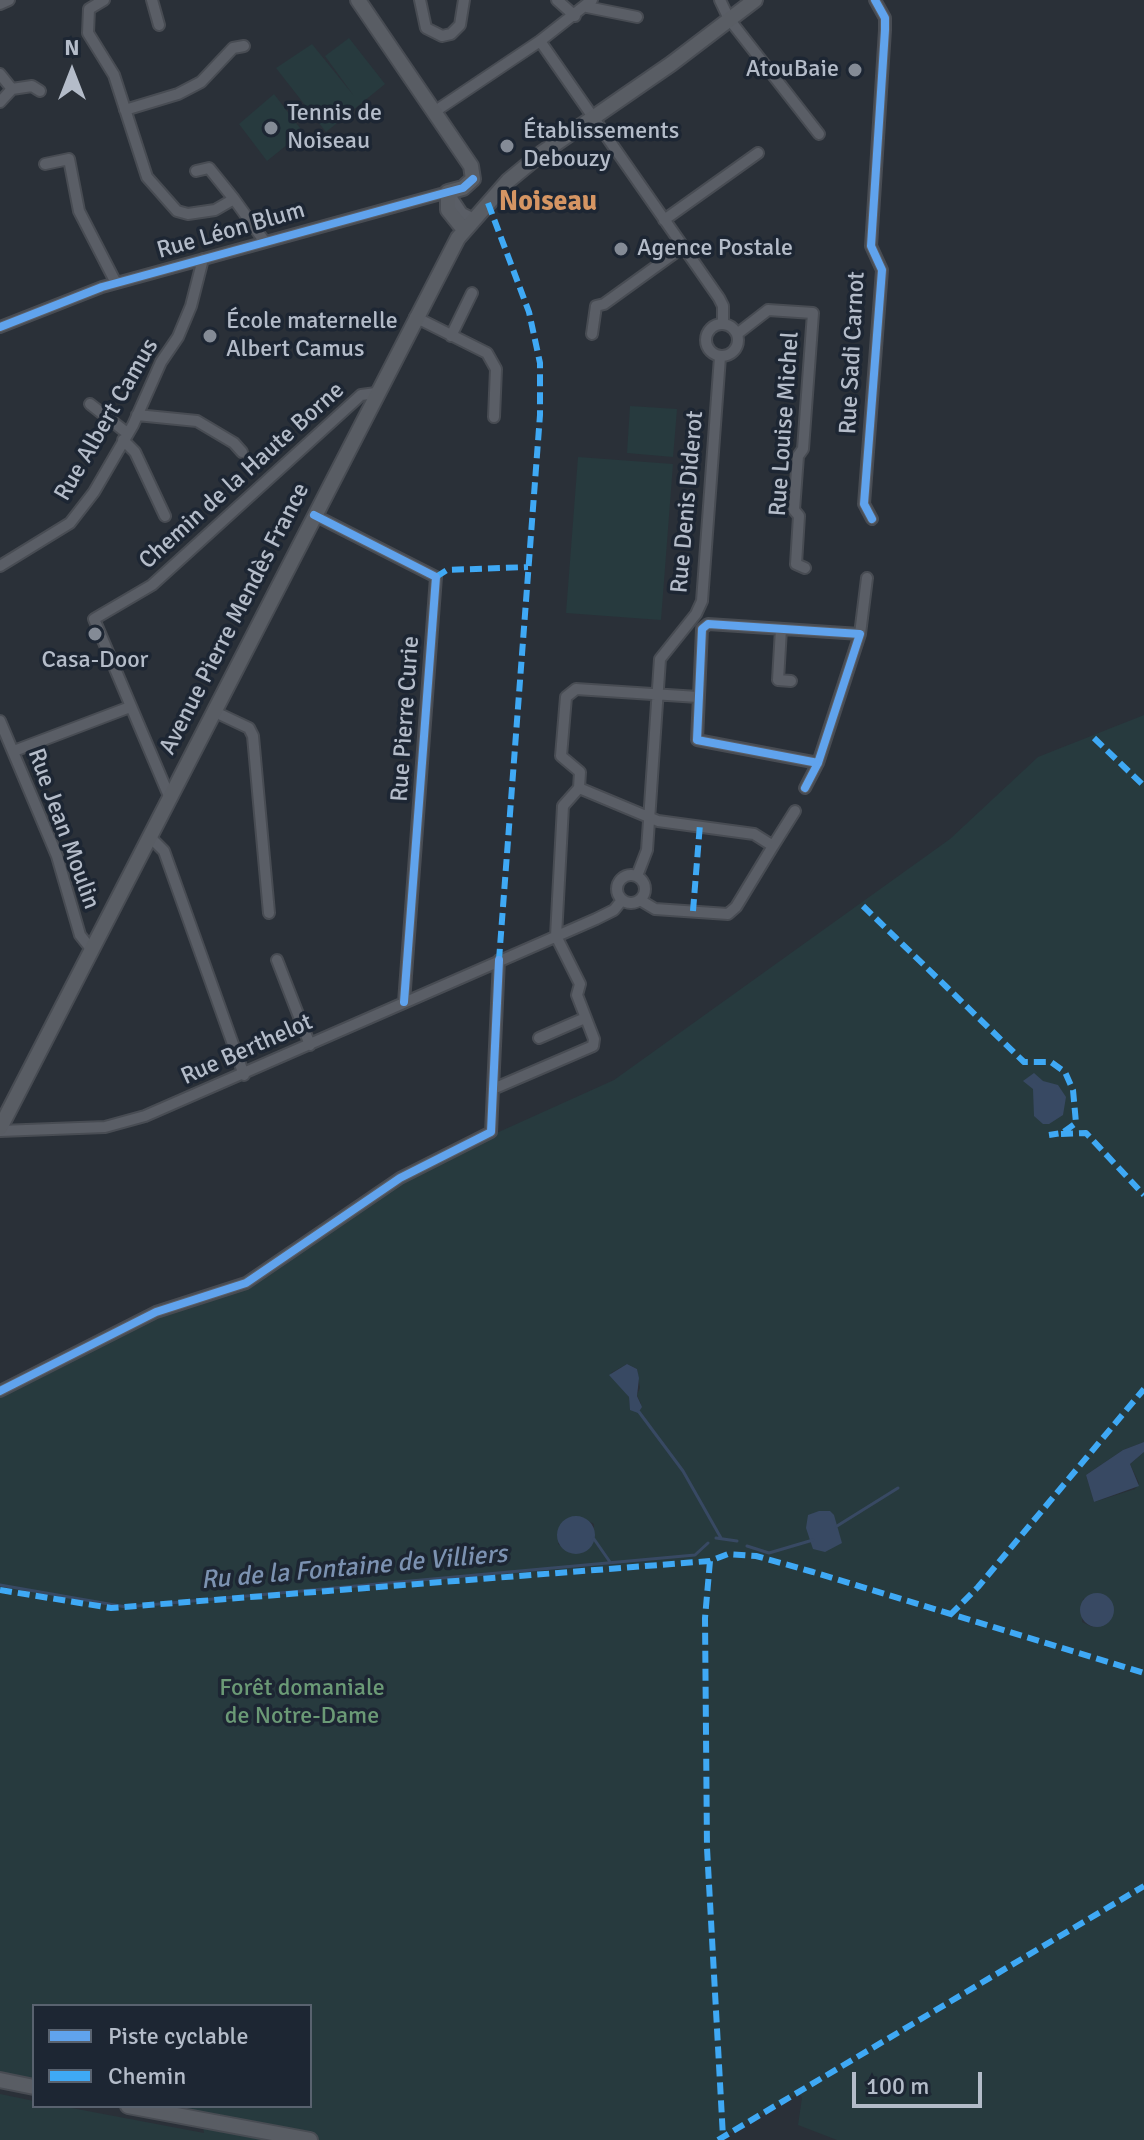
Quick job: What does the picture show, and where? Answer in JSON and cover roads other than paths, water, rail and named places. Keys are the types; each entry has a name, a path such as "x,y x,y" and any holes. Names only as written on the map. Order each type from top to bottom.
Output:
{"main road":[{"path":"358,0 471,166 473,179 494,186"},
{"name":"Avenue Pierre Mendès France","path":"467,222 508,181 542,153 755,0"},
{"name":"Avenue Pierre Mendès France","path":"0,1130 451,248 494,186 532,156 542,153"},
{"name":"Rue Léon Blum","path":"448,192 463,188 473,179"},
{"path":"448,192 448,210 467,222"},
{"path":"0,2080 32,2087"},
{"path":"139,2108 310,2140"}],"street":[{"path":"0,4 9,0"},
{"path":"104,0 89,9 88,33 110,66 141,165 169,205 188,214 215,210 234,199"},
{"path":"152,0 159,25"},
{"path":"420,0 426,28 442,36 451,34 460,25 464,0"},
{"path":"557,0 575,16"},
{"path":"720,0 729,19 819,134"},
{"name":"Rue Sadi Carnot","path":"872,519 864,504 882,270 871,246 885,30 885,18 875,0"},
{"path":"434,112 540,41 590,3 637,17"},
{"path":"540,41 723,306 723,324"},
{"path":"125,110 178,94 201,82 233,48 244,46"},
{"path":"0,74 12,89"},
{"path":"0,102 12,89 32,86 40,91"},
{"path":"664,220 758,153"},
{"path":"45,164 69,159 79,211 116,283"},
{"path":"196,171 209,168 265,242"},
{"name":"Rue Léon Blum","path":"0,327 116,283 448,192"},
{"path":"592,334 596,306 604,304 683,247"},
{"name":"Rue Albert Camus","path":"0,566 70,523 81,511 137,415 161,362 178,337 191,306 203,259"},
{"path":"451,336 472,293"},
{"name":"Rue Louise Michel","path":"737,334 768,310 813,313 803,449 798,456 794,510 799,516 796,564 805,568"},
{"path":"415,317 487,353 496,369 494,417"},
{"path":"723,324 737,334 735,350 720,357 710,352 705,342 708,331 723,324"},
{"name":"Rue Denis Diderot","path":"637,876 647,850 660,659 696,614 702,601 720,357"},
{"name":"Chemin de la Haute Borne","path":"130,707 94,619 152,585 361,395 376,393"},
{"path":"90,404 125,437 165,516"},
{"path":"137,415 197,421 234,443 242,452"},
{"name":"Rue Pierre Curie","path":"314,515 436,577 404,1002"},
{"path":"805,788 818,763 860,634 867,578"},
{"path":"818,763 697,740 702,629 708,624 860,634"},
{"path":"781,629 778,680 791,681"},
{"path":"493,1089 593,1046 594,1039 577,995 580,984 556,936 563,806 579,788 580,772 561,756 566,697 576,689 698,697"},
{"path":"14,751 130,707 169,796"},
{"path":"213,711 249,728 253,736 269,913"},
{"name":"Rue Jean Moulin","path":"0,721 57,856 80,935 91,949"},
{"path":"579,788 649,817 754,834 773,846"},
{"path":"622,900 631,903 640,900 655,909 728,914 736,907 795,811"},
{"path":"149,836 164,851 244,1075"},
{"path":"622,900 618,883 624,877 637,876 645,887 640,900"},
{"path":"0,1391 156,1312 246,1283 400,1178 491,1132 499,960 614,910 622,900"},
{"path":"277,960 310,1045"},
{"name":"Rue Berthelot","path":"0,1130 123,1124 244,1075 499,960"},
{"path":"539,1038 585,1018"}],"water":[{"path":"1034,1073 1043,1081 1058,1085 1066,1097 1063,1115 1049,1124 1043,1124 1034,1116 1033,1089 1023,1081"},
{"path":"627,1364 637,1369 637,1396 642,1407 638,1413 630,1410 629,1397 609,1375"},
{"path":"1144,1442 1144,1452 1130,1464 1139,1486 1094,1502 1086,1475 1123,1450"},
{"path":"830,1511 834,1515 842,1543 825,1552 813,1549 806,1528 808,1515"},
{"path":"576,1516 589,1522 595,1535 589,1548 576,1554 563,1548 557,1535 563,1522"},
{"path":"1097,1593 1109,1598 1114,1610 1109,1622 1097,1627 1085,1622 1080,1610 1085,1598"}],"waterway":[{"path":"639,1412 683,1471 721,1538"},
{"path":"837,1526 898,1488"},
{"path":"716,1538 737,1541"},
{"path":"594,1539 610,1562"},
{"path":"747,1546 769,1553 813,1540"},
{"name":"Ru de la Fontaine de Villiers","path":"0,1585 126,1607 695,1555 708,1543"}],"place":[{"name":"AtouBaie","path":"855,70"},
{"name":"Tennis de Noiseau","path":"271,128"},
{"name":"Établissements Debouzy","path":"507,146"},
{"name":"Agence Postale","path":"621,249"},
{"name":"École maternelle Albert Camus","path":"210,336"},
{"name":"Casa-Door","path":"95,634"}],"district":[{"name":"Noiseau","path":"548,203"}],"park label":[{"name":"Forêt domaniale de Notre-Dame","path":"302,1703"}]}
